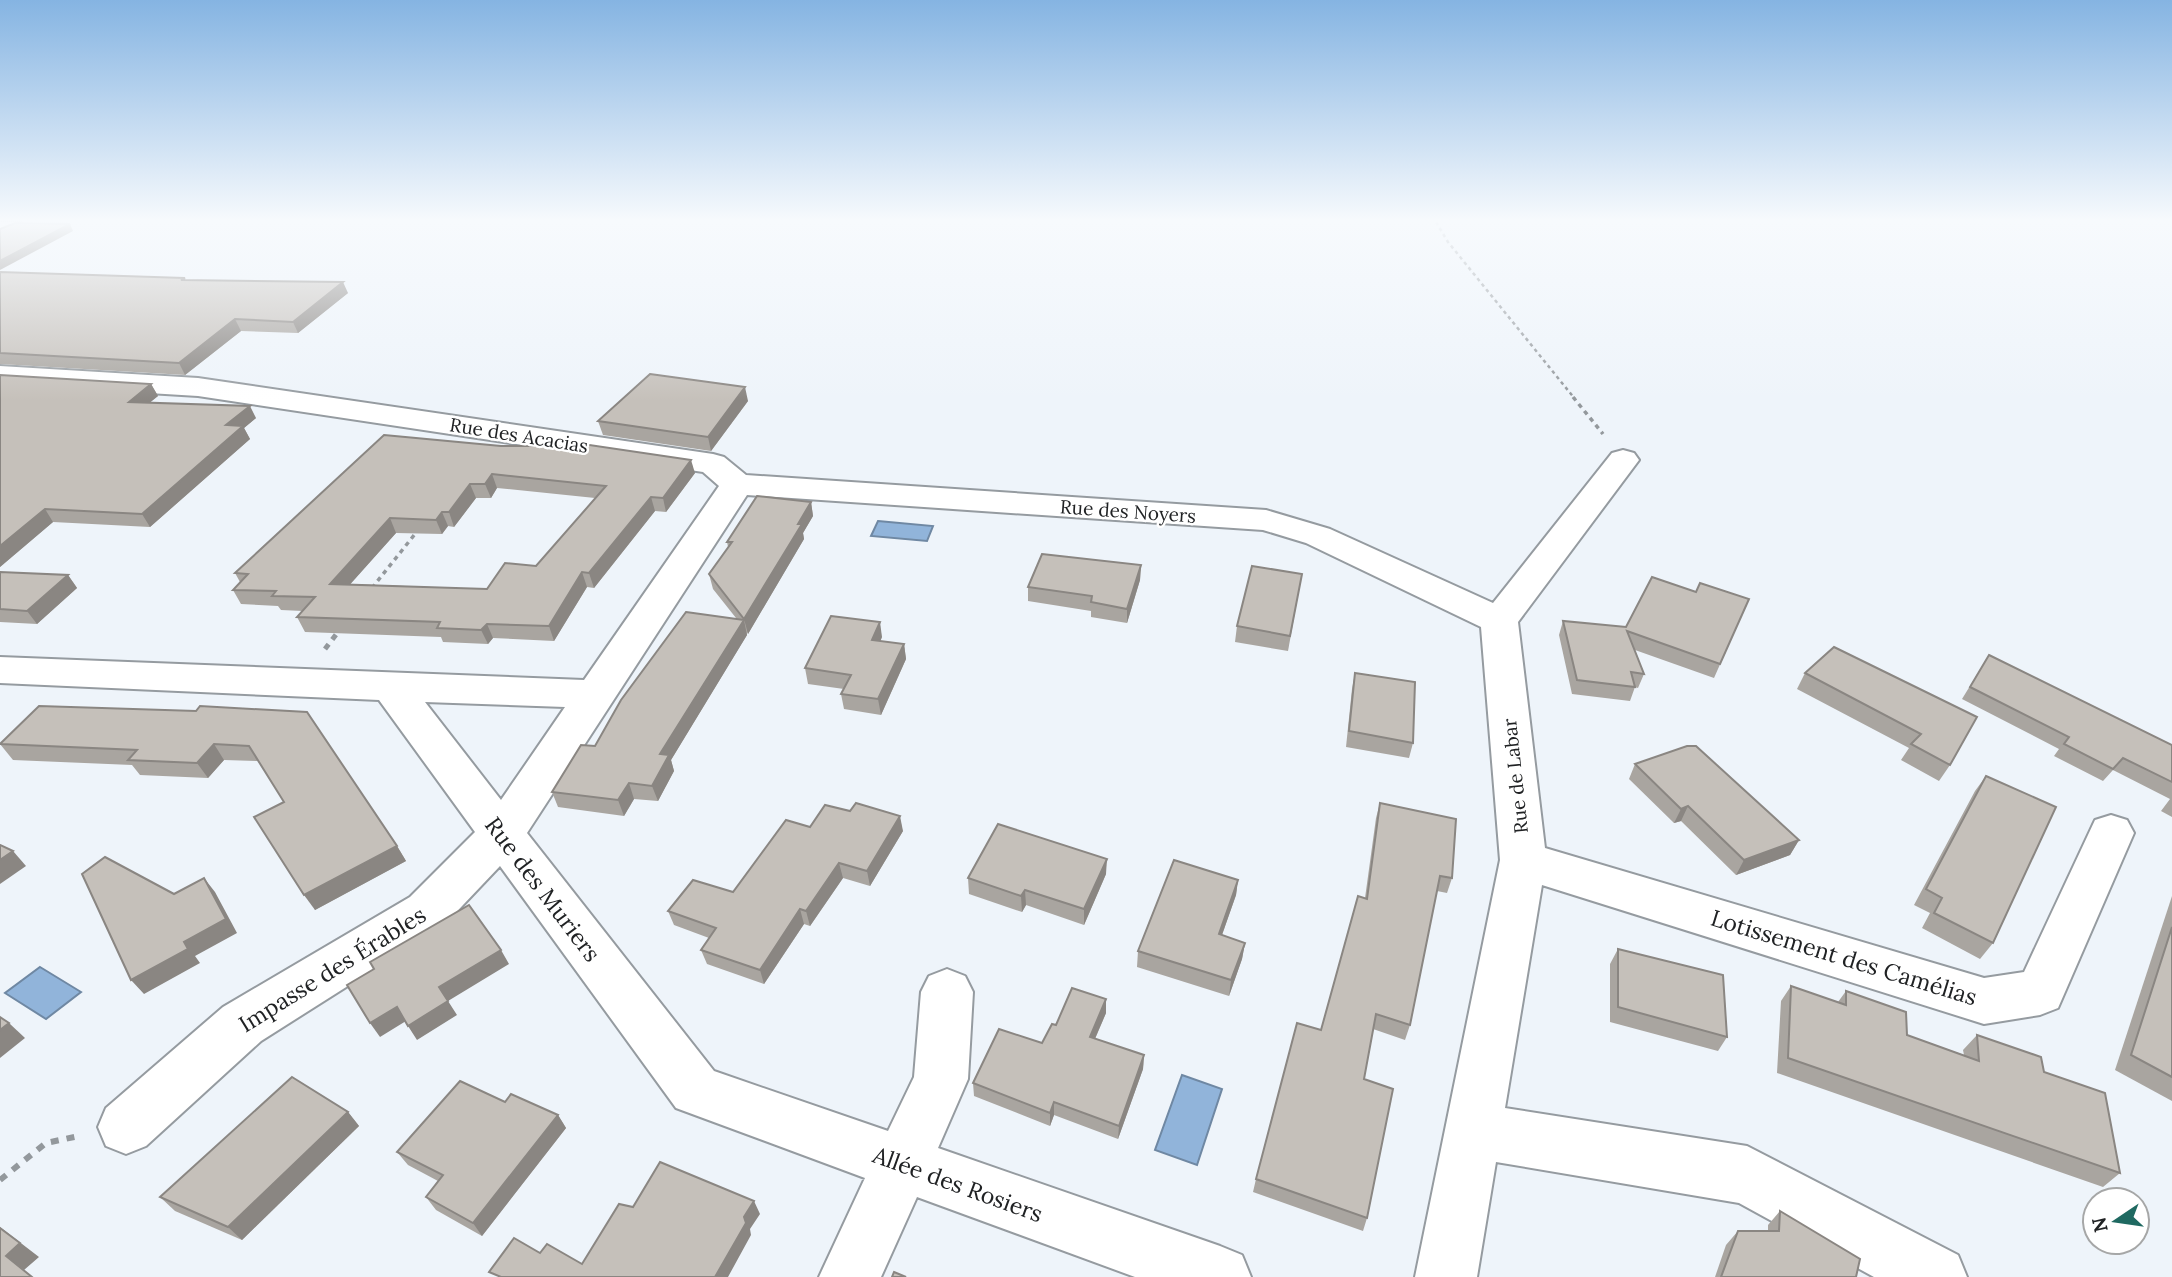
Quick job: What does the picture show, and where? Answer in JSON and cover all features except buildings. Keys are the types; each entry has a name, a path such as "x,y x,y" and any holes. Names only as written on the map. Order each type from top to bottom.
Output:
{"street":[{"name":"Rue des Acacias","path":"0,375 198,387 713,464 737,484"},
{"path":"1499,621 1623,460"},
{"path":"502,834 737,484"},
{"name":"Rue des Noyers","path":"737,484 1266,520 1318,536 1499,621"},
{"name":"Rue de Labar","path":"1446,1277 1523,860 1499,621"},
{"path":"0,670 596,694"},
{"name":"Rue des Muriers","path":"391,687 695,1090"},
{"name":"Lotissement des Camélias","path":"1523,860 1984,1001 2039,992 2111,833"},
{"name":"Impasse des Érables","path":"126,1127 242,1024 426,911 502,834"},
{"path":"850,1277 941,1079 947,992"},
{"name":"Allée des Rosiers","path":"695,1090 1220,1277"},
{"path":"1475,1131 1746,1175 1936,1277"}],"path":[{"path":"1480,282 1623,460"},
{"path":"367,595 426,519"},
{"path":"299,683 350,617"},
{"path":"0,1180 46,1143 126,1127"}],"water":[{"path":"878,521 933,526 927,541 871,536"},
{"path":"40,967 81,992 46,1019 5,993"},
{"path":"1182,1075 1222,1089 1197,1165 1155,1150"}]}
